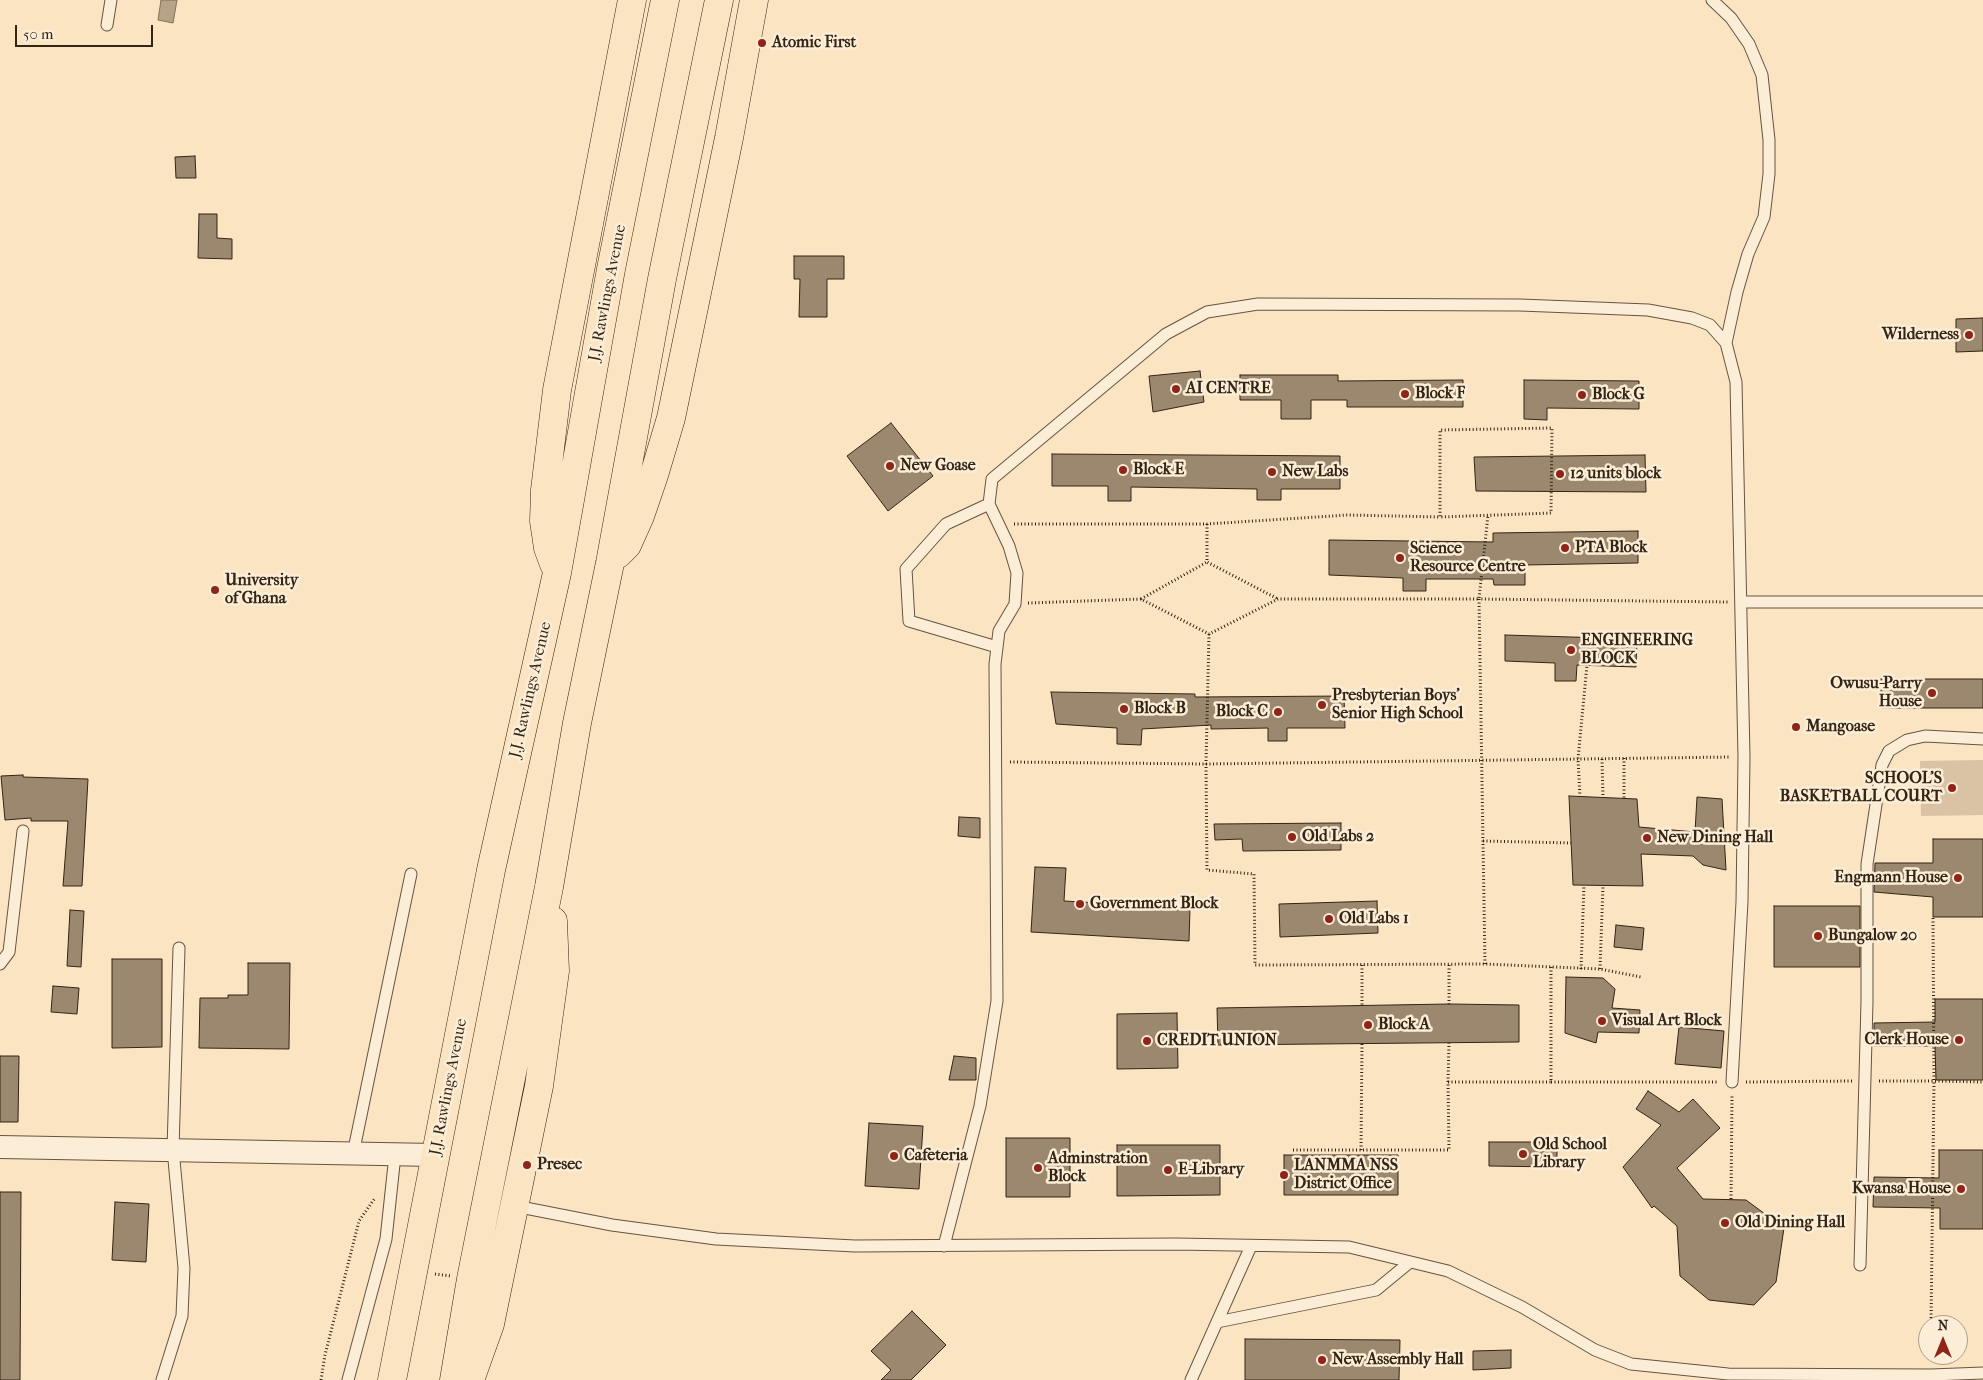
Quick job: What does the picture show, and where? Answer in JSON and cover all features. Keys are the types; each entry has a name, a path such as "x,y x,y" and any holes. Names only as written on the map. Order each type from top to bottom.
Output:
{"highway":[{"path":"557,573 548,548 544,521 545,490 555,408 632,0"},
{"name":"J.J. Rawlings Avenue","path":"392,1380 491,870 557,573 612,268 665,0"},
{"path":"454,1380 471,1279 549,887 577,723 610,563 662,279 719,0"},
{"path":"610,563 627,545 640,516 671,418 729,138 754,0"},
{"path":"470,1380 490,1324 539,1086 555,971 555,931 549,887"}],"street":[{"path":"0,1147 173,1149 395,1156 436,1155"}],"lane":[{"path":"107,25 111,0"},
{"path":"1712,0 1731,18 1749,44 1762,76 1769,140 1769,174 1764,217 1748,254 1737,292 1726,343 1736,382 1744,757 1742,902 1732,1082"},
{"path":"944,1246 980,1106 997,1001 996,664 1000,631 1015,604 1017,573 1009,546 989,504 992,479 1166,334 1207,312 1258,304 1520,305 1648,310 1692,318 1710,325 1726,343"},
{"path":"989,504 946,524 906,569 909,621 997,647"},
{"path":"1741,602 1983,602"},
{"path":"1860,1265 1867,1002 1867,864 1882,765 1890,751 1906,740 1925,736 1983,739"},
{"path":"0,964 9,952 23,831"},
{"path":"352,1154 411,874"},
{"path":"162,1380 182,1316 184,1259 173,1149 179,948"},
{"path":"348,1380 386,1239 395,1156"},
{"path":"515,1206 612,1226 716,1239 855,1246 1349,1247 1448,1270 1522,1307 1594,1350 1631,1364 1728,1377 1931,1377 1983,1373"},
{"path":"1191,1380 1251,1246"},
{"path":"1217,1322 1376,1290 1410,1262"}],"path":[{"path":"998,524 1206,524 1348,516 1440,517 1551,513 1552,428 1440,430 1440,517"},
{"path":"1485,964 1479,599 1488,515"},
{"path":"1206,524 1206,562"},
{"path":"1206,562 1278,599"},
{"path":"1015,604 1141,599 1206,562"},
{"path":"1141,599 1209,634"},
{"path":"1209,634 1278,599 1741,602"},
{"path":"1209,634 1206,870 1254,874 1255,966 1485,964 1600,969 1641,977"},
{"path":"1580,797 1578,759 1587,665"},
{"path":"996,762 1206,764 1744,757"},
{"path":"1624,758 1624,798"},
{"path":"1602,759 1603,797"},
{"path":"1483,841 1571,843"},
{"path":"1581,969 1584,885"},
{"path":"1600,969 1603,886"},
{"path":"1932,1315 1933,917"},
{"path":"1449,964 1449,1004"},
{"path":"1362,965 1362,1007"},
{"path":"1448,1082 1551,1082 1551,967"},
{"path":"1294,1150 1449,1150 1449,1042"},
{"path":"1361,1150 1362,1043"},
{"path":"1731,1199 1732,1082"},
{"path":"1934,1082 1983,1082"},
{"path":"321,1380 325,1355 359,1221 378,1193 392,1180"}],"shaded area":[{"path":"161,0 177,0 173,23 158,20"},
{"name":"SCHOOL'S BASKETBALL COURT","path":"1983,760 1983,815 1921,816 1920,761"}],"building":[{"path":"195,156 196,178 176,178 175,157"},
{"path":"199,214 217,214 217,238 232,239 232,259 198,258"},
{"path":"794,256 844,256 844,279 827,279 827,317 799,317 800,279 794,279"},
{"name":"Wilderness","path":"1983,318 1983,351 1956,352 1956,319"},
{"name":"AI CENTRE","path":"1200,371 1204,402 1153,412 1149,376"},
{"path":"1240,375 1338,375 1338,381 1463,380 1463,407 1347,407 1347,400 1311,400 1311,419 1281,419 1281,400 1240,400"},
{"name":"Block G","path":"1524,380 1639,381 1639,409 1547,408 1547,420 1524,419"},
{"name":"New Goase","path":"891,423 933,476 888,511 847,456"},
{"path":"1052,454 1340,456 1340,489 1281,489 1281,500 1257,500 1257,489 1131,487 1131,501 1108,501 1108,486 1052,486"},
{"name":"12 units block","path":"1645,455 1646,492 1476,491 1474,457"},
{"path":"1638,531 1638,563 1525,565 1525,585 1494,585 1493,579 1426,579 1426,591 1403,591 1403,578 1329,575 1329,540 1493,542 1493,533"},
{"name":"ENGINEERING BLOCK","path":"1505,635 1637,639 1636,667 1577,665 1576,681 1555,681 1555,663 1505,661"},
{"name":"Owusu-Parry House","path":"1881,679 1983,679 1983,708 1881,708"},
{"path":"1051,692 1195,694 1195,697 1344,696 1345,728 1287,728 1287,741 1268,741 1268,728 1211,729 1211,725 1142,729 1141,745 1117,744 1117,728 1056,724"},
{"path":"23,775 23,777 88,779 82,886 63,886 68,821 31,821 31,818 5,820 1,776"},
{"name":"New Dining Hall","path":"1569,796 1637,799 1639,827 1695,832 1697,797 1722,799 1726,870 1703,865 1693,856 1641,854 1643,886 1573,885"},
{"path":"959,817 980,818 980,838 958,836"},
{"name":"Old Labs 2","path":"1341,823 1341,850 1243,851 1242,839 1215,840 1214,824"},
{"name":"Engmann House","path":"1933,839 1983,839 1983,917 1933,917 1933,897 1874,892 1875,863 1933,863"},
{"name":"Government Block","path":"1035,867 1066,868 1064,901 1190,908 1189,941 1031,932"},
{"name":"Old Labs 1","path":"1377,901 1378,933 1280,937 1279,904"},
{"name":"Bungalow 20","path":"1774,906 1860,906 1860,967 1774,967"},
{"path":"70,910 84,911 81,967 67,966"},
{"path":"1616,925 1644,928 1642,950 1614,947"},
{"path":"112,959 162,959 162,1047 112,1048"},
{"path":"248,963 290,963 289,1049 199,1048 200,998 228,998 228,995 248,995"},
{"name":"Visual Art Block","path":"1566,977 1603,978 1615,989 1612,1008 1640,1010 1639,1033 1598,1032 1596,1043 1565,1033"},
{"path":"53,986 79,988 77,1014 51,1012"},
{"name":"Clerk House","path":"1935,999 1983,999 1983,1080 1936,1080 1935,1046 1874,1046 1874,1023 1935,1022"},
{"name":"Block A","path":"1449,1004 1519,1005 1519,1042 1218,1045 1217,1008"},
{"name":"CREDIT UNION","path":"1177,1013 1178,1068 1117,1069 1117,1014"},
{"path":"1679,1027 1724,1031 1721,1068 1675,1064"},
{"path":"0,1056 19,1056 18,1122 0,1122"},
{"path":"954,1056 976,1058 976,1080 949,1080"},
{"name":"Old Dining Hall","path":"1648,1091 1679,1112 1693,1099 1720,1128 1677,1168 1703,1199 1746,1200 1784,1228 1776,1282 1754,1305 1709,1300 1680,1276 1677,1226 1654,1206 1652,1208 1623,1167 1661,1125 1636,1109"},
{"name":"Cafeteria","path":"869,1123 923,1126 919,1189 865,1186"},
{"name":"Adminstration Block","path":"1006,1138 1070,1138 1070,1197 1006,1197"},
{"name":"Old School Library","path":"1489,1142 1557,1142 1557,1167 1489,1166"},
{"name":"E-Library","path":"1117,1145 1220,1145 1220,1195 1117,1196"},
{"name":"Kwansa House","path":"1939,1150 1983,1150 1983,1229 1940,1229 1940,1208 1873,1207 1874,1177 1939,1178"},
{"path":"1284,1155 1398,1155 1398,1195 1284,1195"},
{"path":"0,1192 21,1192 20,1380 0,1380"},
{"path":"115,1202 149,1204 146,1262 112,1260"},
{"path":"912,1311 946,1345 911,1380 881,1380 891,1370 871,1351"},
{"name":"New Assembly Hall","path":"1245,1339 1400,1340 1399,1380 1245,1380"},
{"path":"1511,1350 1511,1368 1473,1370 1473,1351"}],"place":[{"name":"Atomic First","path":"762,43"},
{"name":"Wilderness","path":"1969,335"},
{"name":"AI CENTRE","path":"1176,389"},
{"name":"Block F","path":"1405,394"},
{"name":"Block G","path":"1582,395"},
{"name":"New Goase","path":"890,466"},
{"name":"Block E","path":"1123,470"},
{"name":"New Labs","path":"1272,472"},
{"name":"12 units block","path":"1560,474"},
{"name":"PTA Block","path":"1565,548"},
{"name":"Science Resource Centre","path":"1400,558"},
{"name":"University of Ghana","path":"215,590"},
{"name":"ENGINEERING BLOCK","path":"1571,650"},
{"name":"Owusu-Parry House","path":"1932,693"},
{"name":"Presbyterian Boys' Senior High School","path":"1322,705"},
{"name":"Block B","path":"1124,709"},
{"name":"Block C","path":"1278,712"},
{"name":"Mangoase","path":"1796,727"},
{"name":"SCHOOL'S BASKETBALL COURT","path":"1952,788"},
{"name":"Old Labs 2","path":"1292,837"},
{"name":"New Dining Hall","path":"1647,838"},
{"name":"Engmann House","path":"1958,878"},
{"name":"Government Block","path":"1080,904"},
{"name":"Old Labs 1","path":"1329,919"},
{"name":"Bungalow 20","path":"1818,936"},
{"name":"Visual Art Block","path":"1602,1021"},
{"name":"Block A","path":"1368,1025"},
{"name":"Clerk House","path":"1959,1040"},
{"name":"CREDIT UNION","path":"1147,1041"},
{"name":"Old School Library","path":"1523,1154"},
{"name":"Cafeteria","path":"894,1156"},
{"name":"Presec","path":"527,1165"},
{"name":"Adminstration Block","path":"1038,1168"},
{"name":"E-Library","path":"1168,1170"},
{"name":"LANMMA NSS District Office","path":"1284,1175"},
{"name":"Kwansa House","path":"1961,1189"},
{"name":"Old Dining Hall","path":"1725,1223"},
{"name":"New Assembly Hall","path":"1322,1360"}]}
